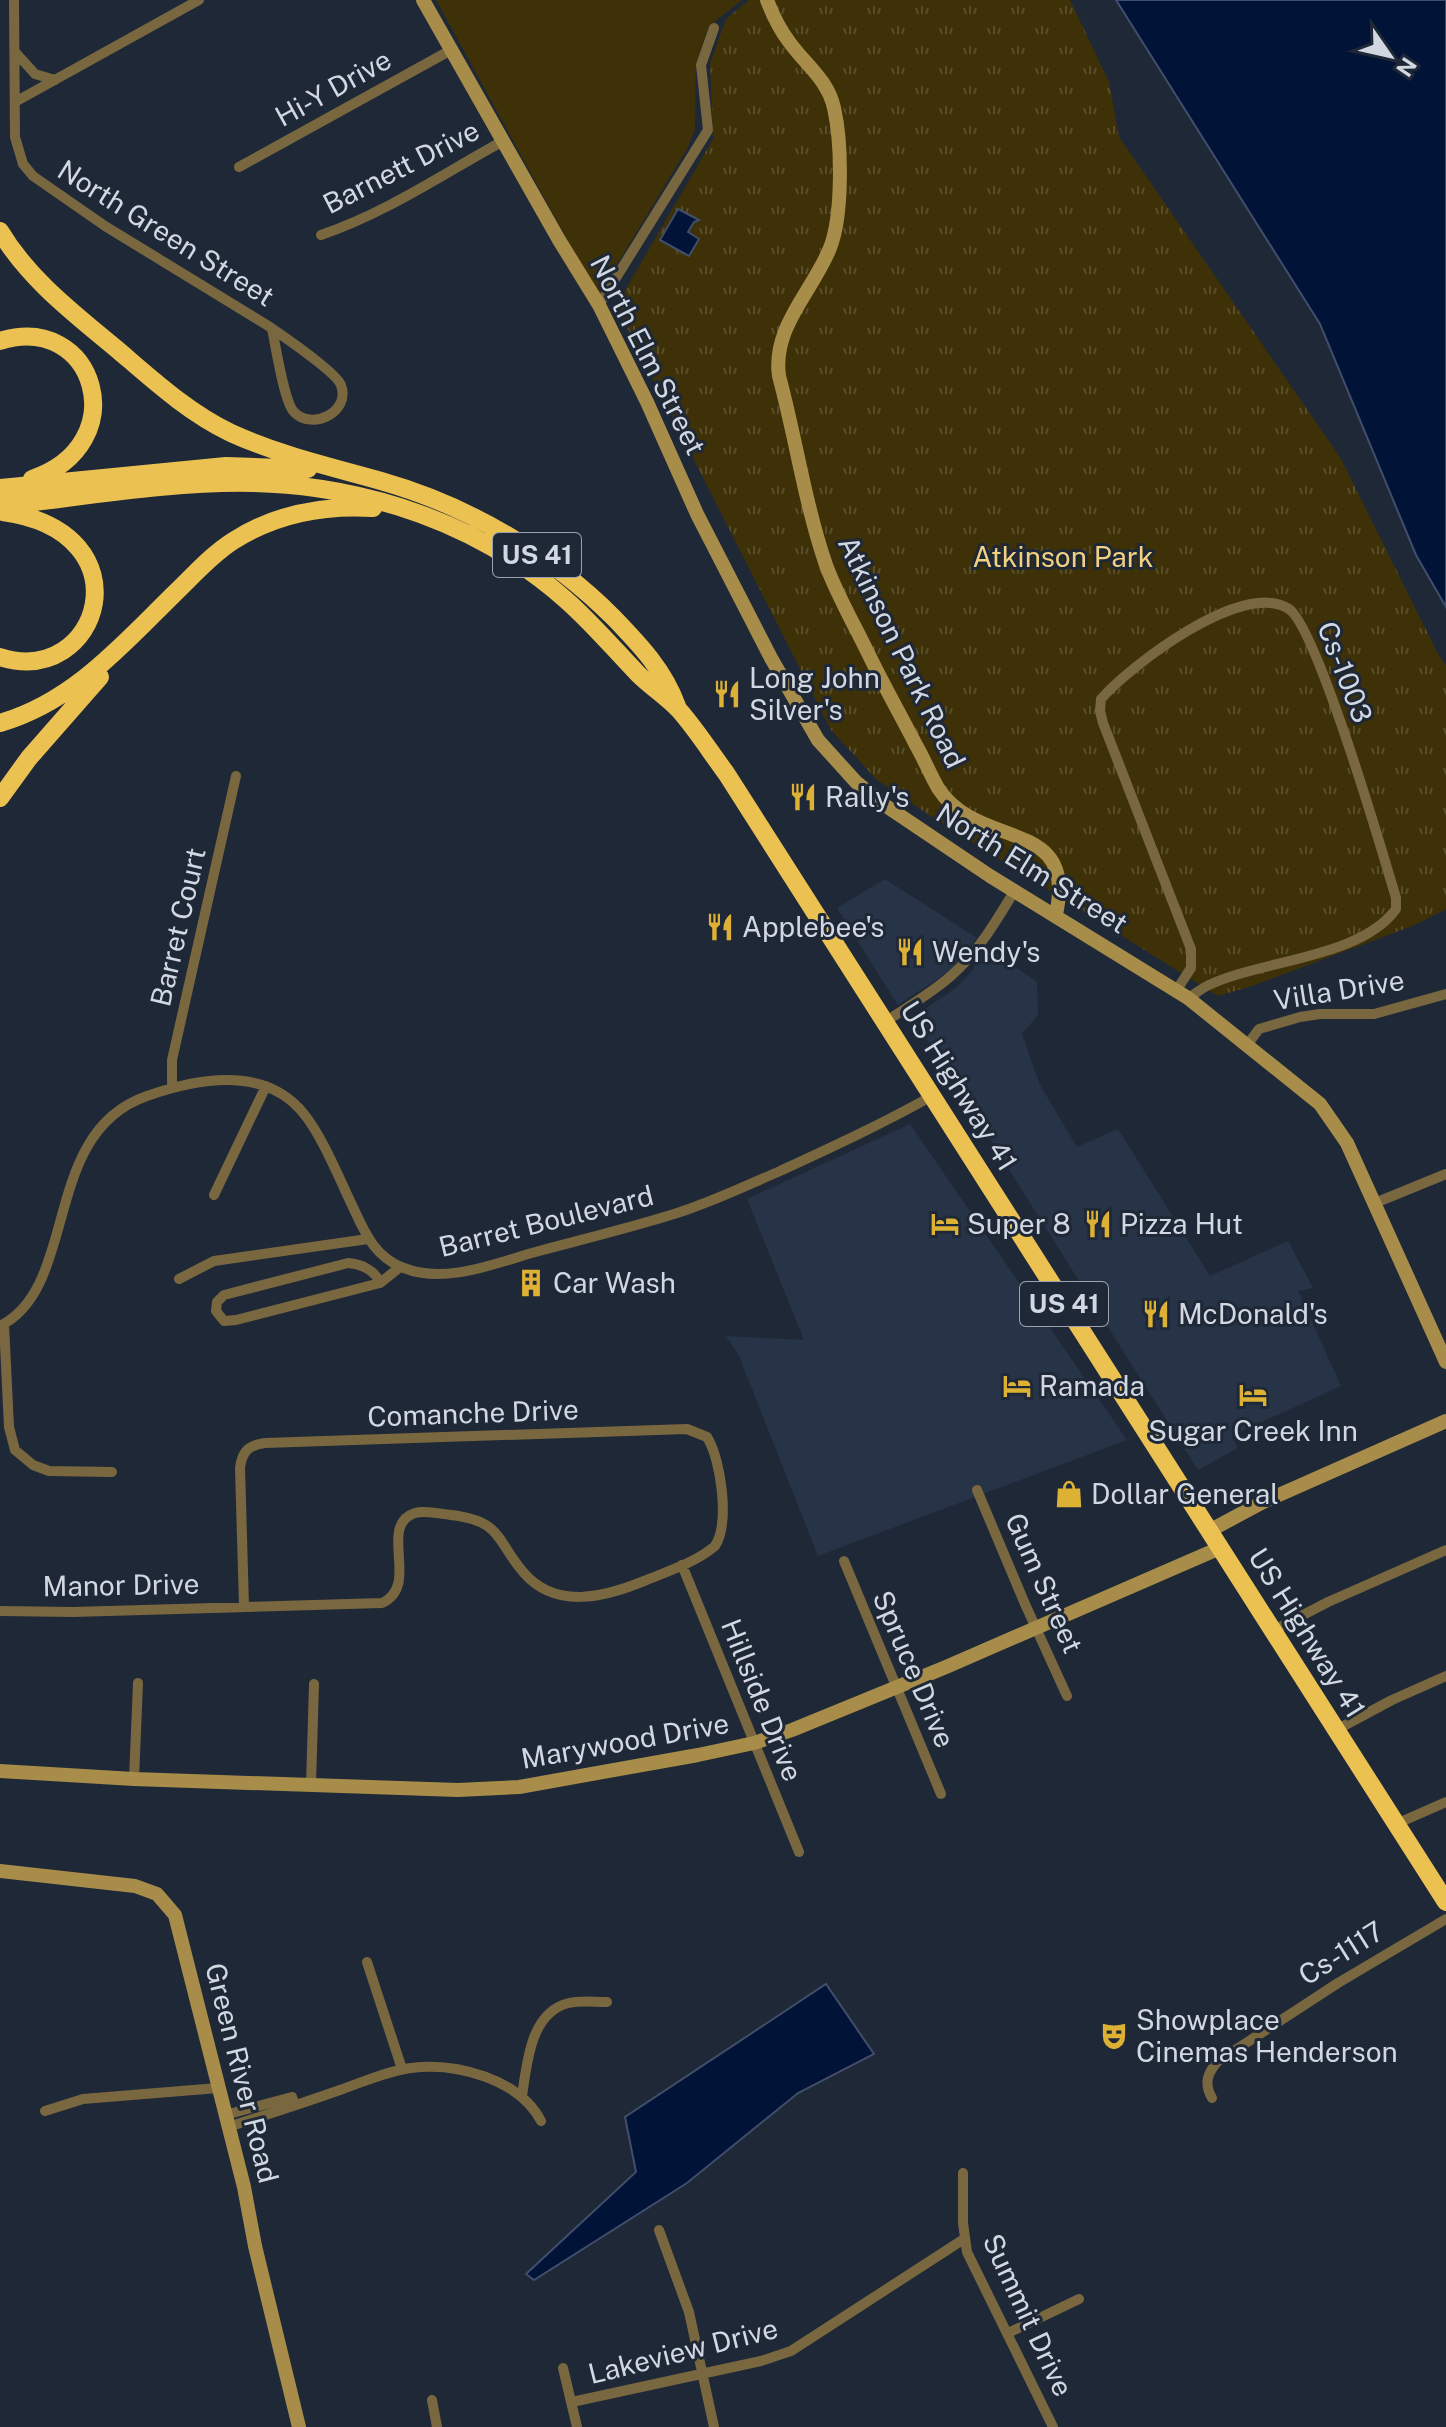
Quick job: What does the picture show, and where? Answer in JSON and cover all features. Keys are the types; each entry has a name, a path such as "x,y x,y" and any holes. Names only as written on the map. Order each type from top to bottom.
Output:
{"highway":[{"path":"0,231 16,254 53,294 181,403 230,432 343,472"},
{"path":"0,341 32,336 61,346 82,368 92,389 94,405 86,438 73,456 46,474 0,488"},
{"name":"US 41","path":"0,488 226,466 343,472 424,496 483,521 572,579 648,655 662,673 678,709"},
{"name":"US 41","path":"0,508 187,486 253,483 319,488 418,511 478,540 534,575 566,600 653,689 678,709"},
{"path":"0,723 38,709 74,688 233,541 279,519 327,507 418,511"},
{"path":"0,508 58,529 71,539 87,558 95,589 89,621 69,646 39,660 0,657"},
{"path":"0,798 29,758 176,592"},
{"name":"US Highway 41","path":"678,709 726,773 1446,1902"}],"street":[{"name":"North Green Street","path":"14,0 18,152 33,176 105,226 272,329 341,383 343,393 340,403 324,419 313,421 292,411 272,329"},
{"path":"15,102 199,0"},
{"name":"North Elm Street","path":"423,0 599,305 697,514 771,658 818,740 870,795 1182,994 1309,1093 1330,1116 1347,1143 1446,1362"},
{"name":"Atkinson Park Road","path":"767,0 779,28 829,91 838,129 838,204 834,236 821,267 785,331 778,358 779,376 827,568 938,788 963,814 1033,844 1047,854 1061,881 1056,914"},
{"path":"599,305 708,130 701,65 714,28"},
{"name":"Hi-Y Drive","path":"239,167 451,50"},
{"path":"15,52 35,74 55,80"},
{"name":"Barnett Drive","path":"321,235 415,193 503,141"},
{"name":"Cs-1003","path":"1247,605 1281,605 1298,618 1312,646 1371,815 1396,898 1396,909 1359,937 1334,947 1182,994 1190,973 1191,949 1103,723 1101,699 1139,664 1192,629 1247,605"},
{"name":"Barret Court","path":"172,1088 172,1060 236,776"},
{"path":"885,1022 956,971 980,943 1015,890"},
{"name":"Villa Drive","path":"1247,1045 1259,1029 1300,1017 1374,1014 1446,994"},
{"path":"112,1472 49,1471 33,1465 15,1450 9,1427 2,1325 25,1307 37,1287 79,1164 98,1130 123,1107 172,1088 221,1079 266,1086 287,1097 305,1115 368,1239 380,1254 400,1267 380,1283 224,1321 216,1311 217,1302 224,1295 348,1263 364,1267 378,1277 380,1283"},
{"path":"214,1195 266,1086"},
{"name":"Barret Boulevard","path":"400,1267 427,1273 470,1269 674,1214 719,1198 867,1132 932,1096"},
{"path":"1375,1203 1446,1174"},
{"path":"179,1279 214,1261 368,1239"},
{"path":"1209,1531 1263,1502 1446,1421"},
{"name":"Comanche Drive","path":"244,1606 241,1458 251,1446 265,1443 695,1430 707,1437 713,1451 723,1523 715,1546 682,1565"},
{"name":"Gum Street","path":"977,1490 1067,1696"},
{"name":"Manor Drive","path":"0,1611 73,1612 382,1603 389,1600 398,1587 401,1524 409,1516 424,1512 480,1521 502,1539 531,1580 549,1590 570,1596 603,1596 682,1565"},
{"name":"Marywood Drive","path":"0,1771 134,1779 458,1790 519,1787 754,1743 896,1688 1220,1548"},
{"path":"1272,1631 1328,1602 1446,1550"},
{"name":"Spruce Drive","path":"844,1561 941,1794"},
{"name":"Hillside Drive","path":"682,1565 799,1852"},
{"path":"1336,1730 1383,1704 1446,1676"},
{"path":"134,1779 138,1683"},
{"path":"311,1785 314,1684"},
{"path":"1396,1824 1446,1802"},
{"name":"Green River Road","path":"0,1871 135,1886 164,1899 179,1925 299,2427"},
{"name":"Cs-1117","path":"1212,2098 1207,2081 1217,2062 1338,1983 1446,1919"},
{"path":"367,1962 402,2069"},
{"path":"522,2096 533,2042 539,2026 549,2014 570,2002 607,2002"},
{"path":"226,2121 292,2097 295,2105 402,2069 423,2067 464,2072 505,2086 532,2105 541,2121"},
{"path":"45,2111 83,2099 218,2088"},
{"name":"Summit Drive","path":"963,2173 964,2239 971,2259 1053,2427"},
{"path":"659,2230 684,2295 714,2427"},
{"name":"Lakeview Drive","path":"572,2402 761,2361 791,2351 964,2239"},
{"path":"1008,2333 1079,2299"},
{"path":"563,2368 577,2427"},
{"path":"432,2400 437,2427"}],"shaded area":[{"path":"885,879 977,938 950,971 898,1005 837,908"},
{"path":"985,946 1037,982 1038,1015 1022,1034 1040,1085 1077,1147 1118,1129 1210,1276 1288,1241 1313,1288 1298,1291 1341,1386 1231,1436 1238,1448 1198,1470 913,1017 956,988 972,971"},
{"path":"910,1124 1127,1440 818,1556 739,1356 726,1336 804,1340 747,1199"}],"green space":[{"path":"436,0 742,0 709,26 696,63 695,129 687,149 598,296"},
{"name":"Atkinson Park","path":"749,0 1070,0 1109,82 1119,137 1340,457 1446,665 1446,909 1415,925 1218,996 877,780 831,730 616,306 713,139 710,63 726,19"}],"water":[{"path":"1116,0 1446,0 1446,607 1416,555 1320,324"},
{"path":"678,209 699,220 688,232 699,239 689,256 660,240"},
{"path":"826,1984 874,2054 798,2093 687,2183 534,2280 526,2274 636,2172 625,2117"}],"place":[{"name":"Long John Silver's","path":"727,694"},
{"name":"Rally's","path":"803,797"},
{"name":"Applebee's","path":"720,927"},
{"name":"Wendy's","path":"910,952"},
{"name":"Super 8","path":"945,1224"},
{"name":"Pizza Hut","path":"1098,1224"},
{"name":"Car Wash","path":"531,1283"},
{"name":"McDonald's","path":"1156,1314"},
{"name":"Ramada","path":"1017,1386"},
{"name":"Sugar Creek Inn","path":"1253,1395"},
{"name":"Dollar General","path":"1069,1494"},
{"name":"Showplace Cinemas Henderson","path":"1114,2036"}]}
